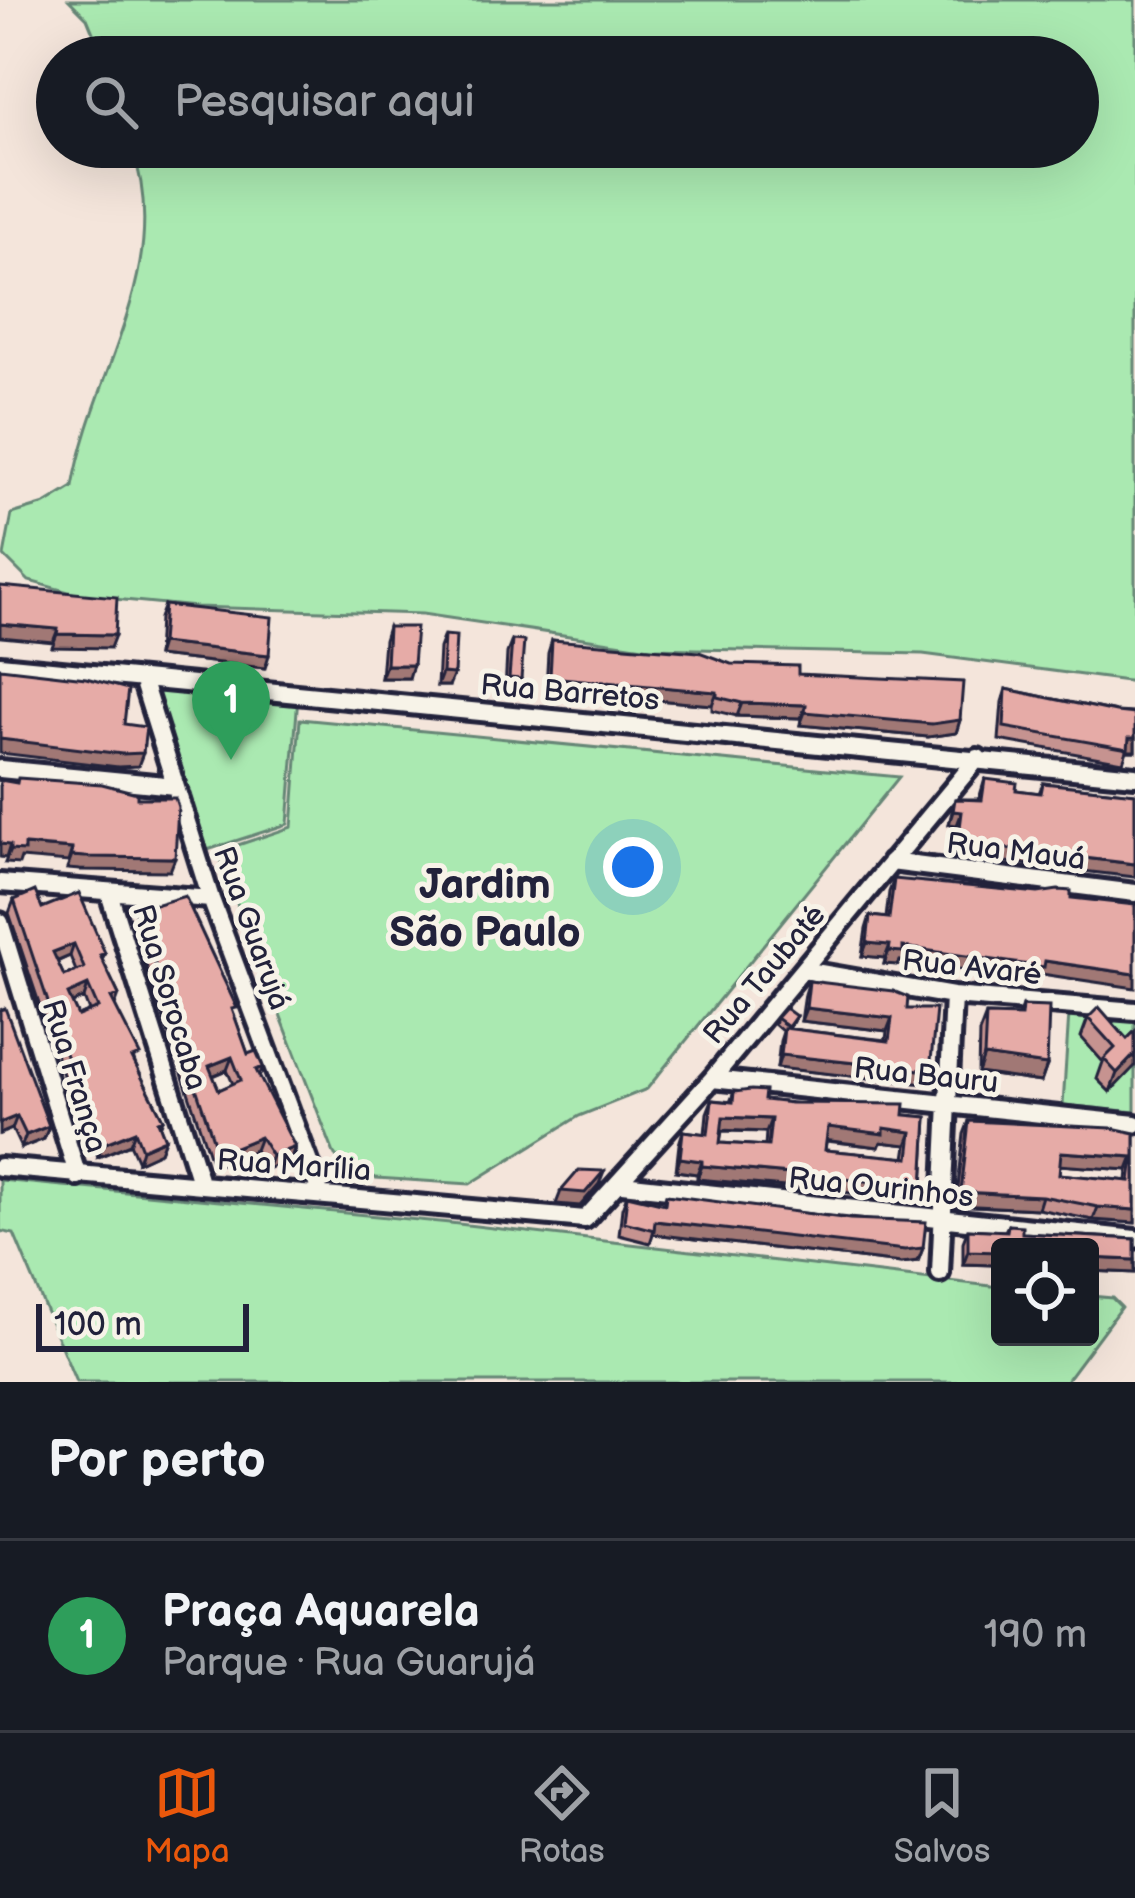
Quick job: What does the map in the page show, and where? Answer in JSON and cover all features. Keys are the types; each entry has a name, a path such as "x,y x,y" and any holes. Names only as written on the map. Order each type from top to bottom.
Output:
{"street":[{"name":"Rua Barretos","path":"0,664 1135,776"},
{"name":"Rua Guarujá","path":"142,679 211,899 320,1192"},
{"name":"Rua Taubaté","path":"585,1219 622,1184 712,1079 978,758"},
{"path":"0,769 176,786"},
{"name":"Rua Mauá","path":"891,862 1135,892"},
{"path":"0,883 211,899"},
{"name":"Rua Sorocaba","path":"109,893 200,1185"},
{"name":"Rua França","path":"0,922 78,1177"},
{"name":"Rua Avaré","path":"803,970 953,996 1135,1011"},
{"path":"940,1273 953,996"},
{"name":"Rua Bauru","path":"712,1079 1135,1124"},
{"name":"Rua Marília","path":"0,1167 585,1219"},
{"name":"Rua Ourinhos","path":"622,1184 1135,1239"}],"green space":[{"path":"69,0 1135,0 1135,682 923,654 650,648 422,614 196,607 83,596 29,581 4,556 12,514 45,504 73,487 137,278 143,236 137,168 1099,168 1099,36 94,36 87,18"},
{"path":"144,681 298,697 288,824 198,853"},
{"path":"300,719 899,777 647,1089 579,1116 470,1184 376,1178 335,1156 217,852 292,827"},
{"path":"1069,1014 1135,1021 1135,1112 1063,1105"},
{"path":"0,1180 450,1223 991,1286 991,1346 1092,1346 1065,1382 76,1382 14,1234 0,1231"},
{"path":"1099,1297 1112,1298 1121,1307 1099,1336"}],"building":[{"path":"0,586 117,597 115,635 57,634 58,629 0,624"},
{"path":"164,605 272,617 269,655 161,643"},
{"path":"388,627 416,627 413,665 386,665"},
{"path":"444,635 456,636 454,674 442,673"},
{"path":"512,640 524,641 521,679 509,678"},
{"path":"552,640 699,652 731,664 798,666 798,674 963,682 960,720 932,724 805,712 806,705 742,703 717,697 717,692 550,677"},
{"path":"0,668 86,678 128,689 124,724 146,727 143,753 0,739"},
{"path":"1006,689 1135,714 1135,738 1129,738 1128,749 1004,727"},
{"path":"18,778 102,784 137,793 137,798 175,798 175,858 72,856 72,849 24,845 24,851 10,850 10,845 0,844 0,780 17,783"},
{"path":"985,779 1017,783 1016,790 1041,793 1043,783 1135,793 1135,864 958,843 962,812 953,811 955,799 982,800"},
{"path":"894,879 1038,893 1071,891 1071,898 1135,905 1135,974 903,947 903,952 889,951 890,945 867,943 870,916 889,918"},
{"path":"35,891 42,908 79,893 105,953 100,955 119,995 111,998 140,1055 132,1058 163,1119 158,1121 165,1139 142,1149 135,1131 103,1144 76,1086 14,900","holes":["74,944 84,968 64,976 53,952","88,985 98,1008 78,1016 68,994"]},
{"path":"185,896 237,1008 232,1009 248,1054 256,1051 263,1067 256,1070 295,1147 272,1156 260,1137 218,1154 137,910","holes":["232,1057 241,1080 219,1090 209,1066"]},
{"path":"809,981 893,991 908,997 907,1009 936,1009 930,1071 781,1055 784,1028 889,1041 892,1018 806,1008"},
{"path":"1022,1006 1049,1007 1047,1065 984,1056 986,1015 1021,1016"},
{"path":"1099,1007 1127,1039 1135,1031 1135,1054 1117,1073 1104,1059 1115,1048 1088,1018"},
{"path":"5,1008 49,1126 26,1135 17,1116 0,1123 0,1010"},
{"path":"785,1008 796,1016 788,1027 776,1018"},
{"path":"765,1091 764,1100 791,1103 905,1104 904,1115 927,1117 923,1186 702,1166 702,1161 680,1158 683,1131 708,1134 712,1100 733,1102 734,1092","holes":["723,1117 771,1119 768,1146 720,1143","828,1127 884,1134 884,1128 912,1132 909,1158 825,1150"]},
{"path":"969,1121 1135,1133 1135,1210 1042,1196 961,1192","holes":["1061,1152 1133,1157 1130,1181 1059,1174"]},
{"path":"579,1170 604,1171 585,1193 561,1191"},
{"path":"627,1195 665,1204 666,1195 850,1219 926,1222 923,1248 905,1250 655,1221 654,1230 624,1222"},
{"path":"1008,1225 1022,1226 1022,1233 1135,1239 1135,1260 1099,1258 1099,1238 991,1238 991,1252 968,1251 968,1229 1007,1231"}],"place":[{"name":"Praça Aquarela","path":"231,760"}],"district":[{"name":"Jardim São Paulo","path":"485,907"}]}
